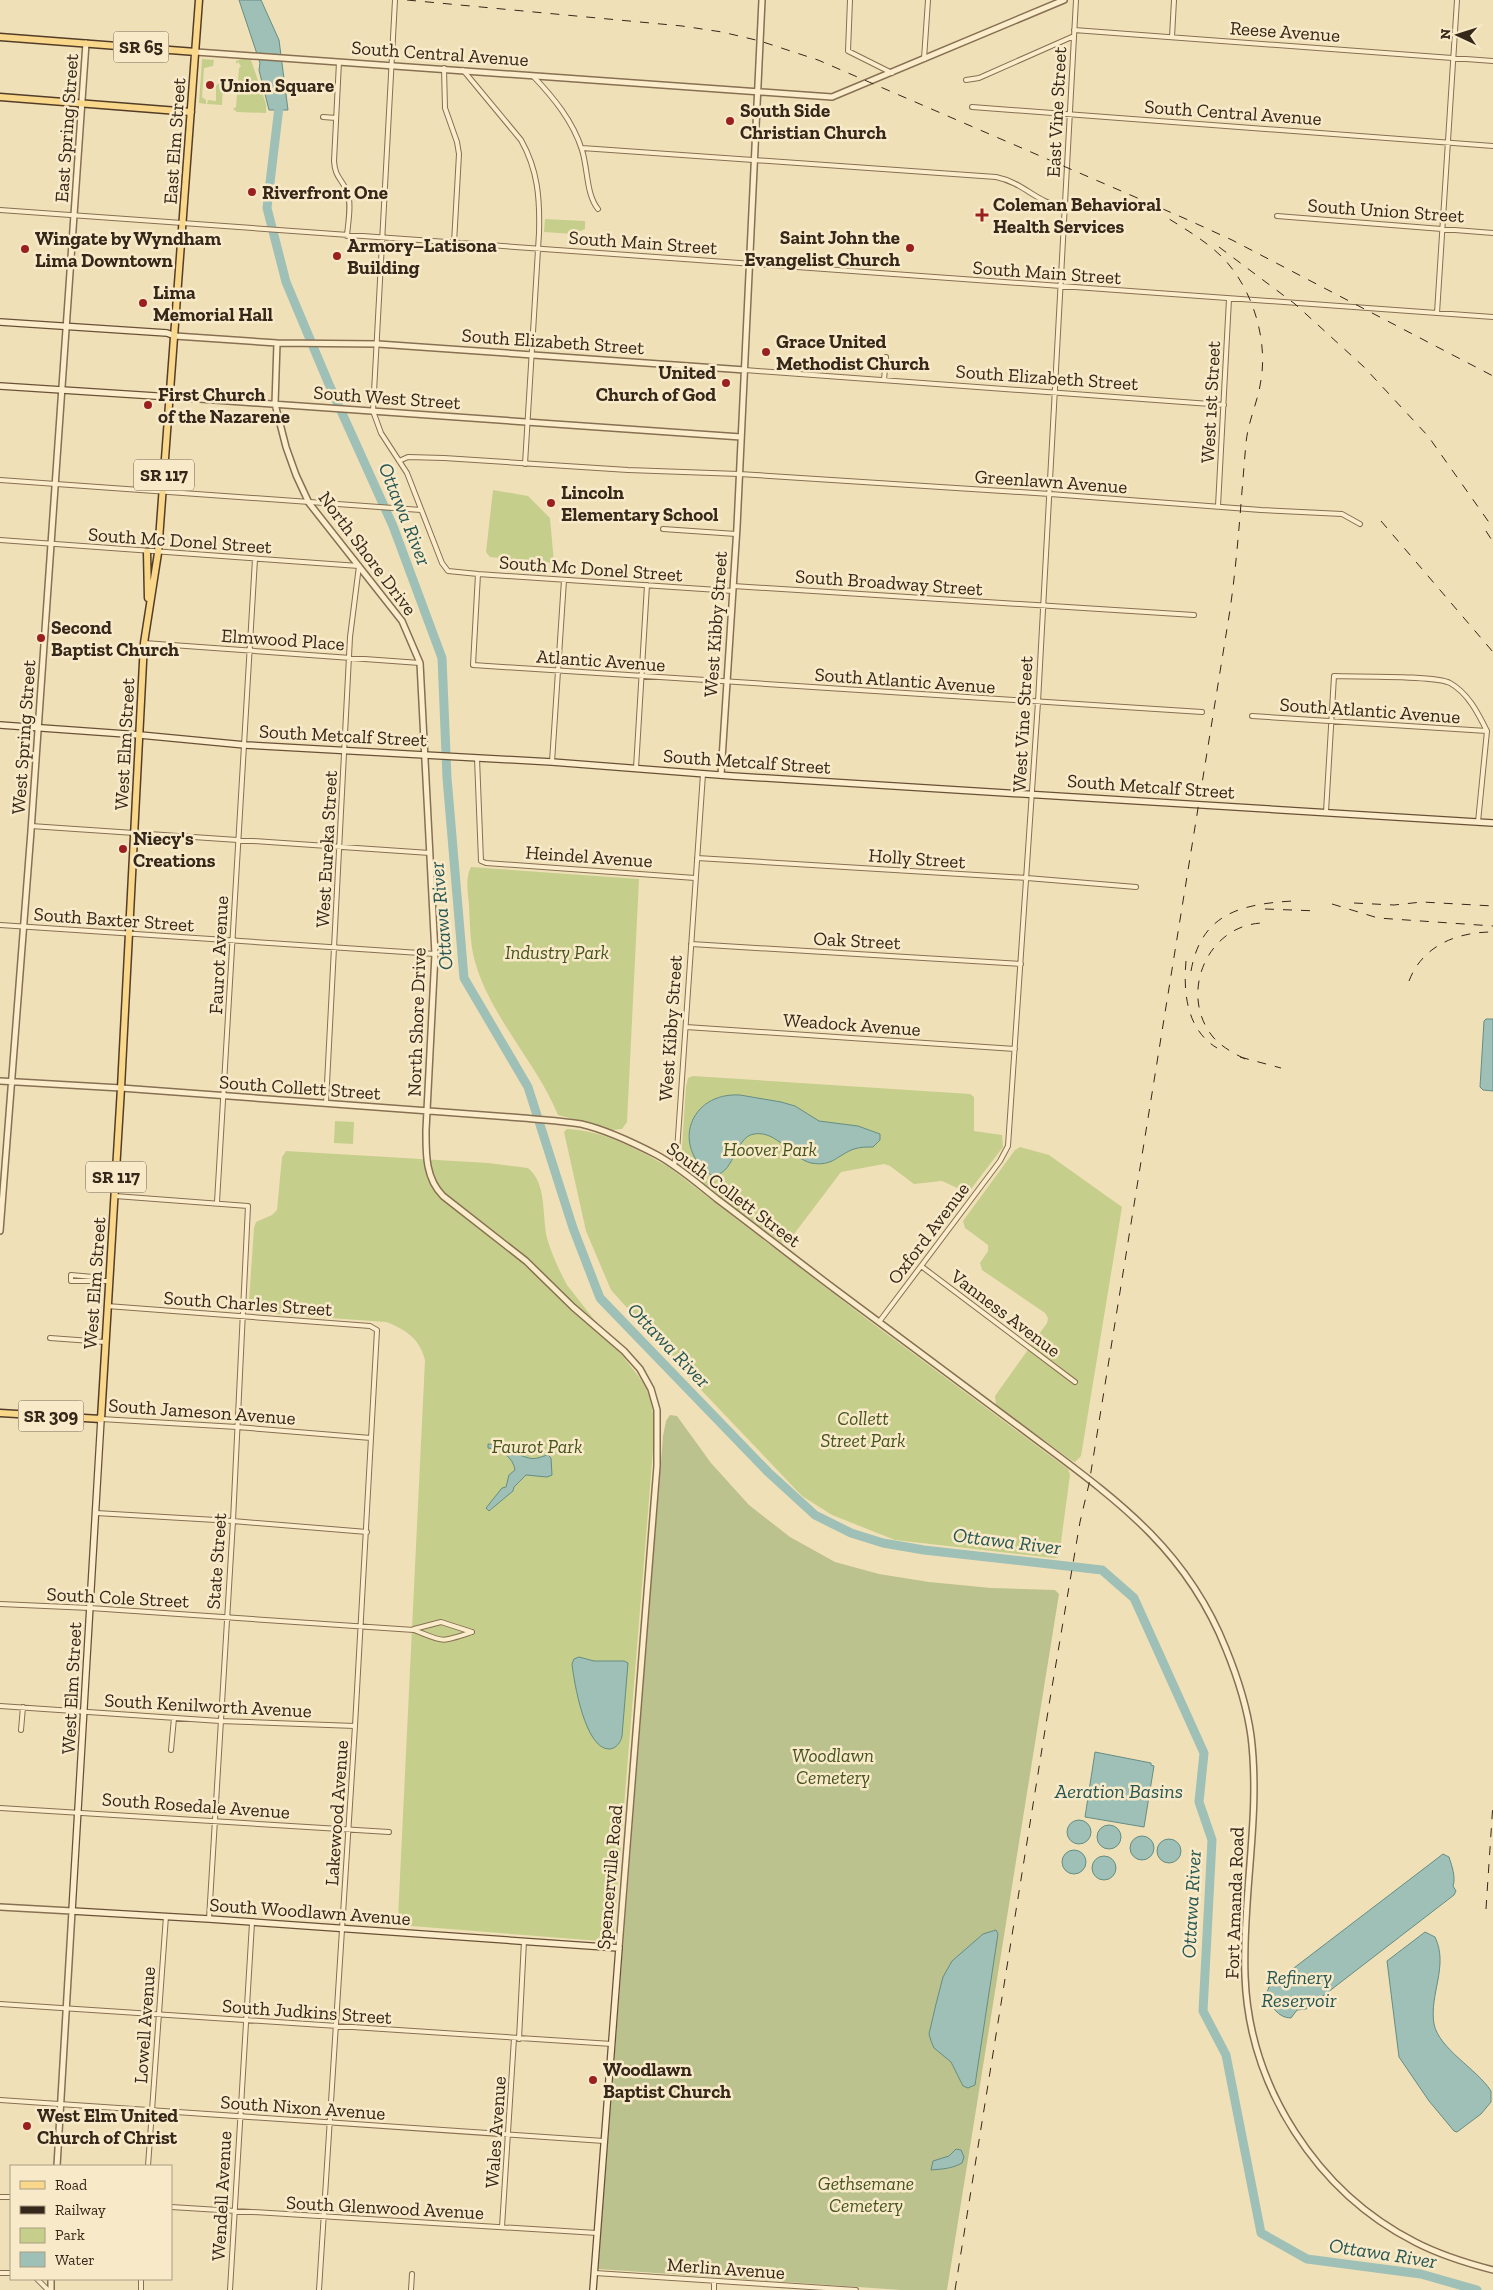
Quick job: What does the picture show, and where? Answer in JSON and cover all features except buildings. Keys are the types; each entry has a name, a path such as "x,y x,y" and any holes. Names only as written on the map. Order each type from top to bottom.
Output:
{"main road":[{"name":"East Elm Street","path":"183,224 199,0"},
{"name":"South Central Avenue","path":"0,37 196,52"},
{"path":"0,98 191,112"},
{"name":"West Elm Street","path":"72,1911 108,1281 115,1196 144,643 158,553 183,224"},
{"name":"South Elizabeth Street","path":"0,322 175,336"},
{"name":"South West Street","path":"0,386 171,397"},
{"path":"147,552 146,590 149,603"},
{"name":"South Metcalf Street","path":"0,725 140,734 245,745 552,762 703,774 1493,823"},
{"name":"South Jameson Avenue","path":"0,1413 101,1419"},
{"name":"South Woodlawn Avenue","path":"72,1911 618,1948"},
{"name":"Spencerville Road","path":"594,2290 618,1948"}],"street":[{"path":"0,480 421,510 407,473 381,433 373,411 384,239 395,0"},
{"name":"West Kibby Street","path":"720,775 745,370 748,264 755,161 762,0"},
{"path":"850,0 848,50 892,73"},
{"path":"924,59 928,0"},
{"name":"South Central Avenue","path":"196,52 392,64 832,97 1064,0"},
{"name":"East Vine Street","path":"1060,286 1076,0"},
{"path":"1172,37 1174,0"},
{"path":"1437,313 1457,0"},
{"name":"Reese Avenue","path":"1074,30 1493,61"},
{"path":"966,80 979,78 1012,61 1032,55 1074,36"},
{"name":"East Spring Street","path":"76,216 86,43"},
{"path":"339,62 334,170 347,192 347,236"},
{"path":"444,68 446,108 459,154 454,243"},
{"path":"463,70 513,128 528,153 538,189 539,248 525,464"},
{"path":"531,74 556,101 572,126 582,148 593,203 598,210"},
{"name":"South Central Avenue","path":"972,107 1493,146"},
{"path":"322,117 336,118"},
{"path":"582,148 996,177 1022,185 1042,201 1064,207"},
{"name":"South Main Street","path":"0,210 1493,318"},
{"name":"West Spring Street","path":"0,1231 32,826 76,216"},
{"name":"South Union Street","path":"1276,216 1493,233"},
{"name":"West Vine Street","path":"1000,1161 1008,1146 1027,878 1056,393 1060,286"},
{"name":"West 1st Street","path":"1218,506 1229,299"},
{"name":"South Elizabeth Street","path":"175,336 299,344 378,344 532,354 1224,405"},
{"name":"North Shore Drive","path":"277,343 275,404 290,459 310,503 402,621 420,663 435,954 428,1111 427,1162 430,1176 438,1191 526,1261 624,1351 640,1369 651,1389 658,1410 657,1466"},
{"path":"884,380 886,357"},
{"name":"South West Street","path":"171,397 741,437"},
{"name":"Greenlawn Avenue","path":"399,461 406,457 422,457 628,470 739,474 1050,494 1342,514 1360,524"},
{"name":"South Mc Donel Street","path":"421,510 439,557 446,569 478,574 564,580 733,588"},
{"path":"663,529 736,534"},
{"name":"South Mc Donel Street","path":"0,540 158,553 359,566"},
{"name":"Faurot Avenue","path":"217,1202 255,559"},
{"name":"West Eureka Street","path":"326,1103 350,657 355,587 359,566"},
{"name":"Atlantic Avenue","path":"478,574 473,665 727,682"},
{"path":"552,762 564,580"},
{"path":"636,768 647,585"},
{"name":"South Broadway Street","path":"733,588 1194,615"},
{"name":"Elmwood Place","path":"144,643 420,663"},
{"path":"1326,812 1334,676 1426,679 1447,682 1459,690 1477,712 1487,731 1478,822"},
{"name":"South Atlantic Avenue","path":"727,682 1202,712"},
{"name":"South Atlantic Avenue","path":"1252,716 1487,731"},
{"name":"Heindel Avenue","path":"477,758 481,861 486,863 695,878"},
{"name":"West Kibby Street","path":"674,1165 677,1151 703,774"},
{"path":"32,826 430,853"},
{"name":"Holly Street","path":"696,858 1027,878 1136,887"},
{"name":"South Baxter Street","path":"0,925 435,954"},
{"name":"Oak Street","path":"691,944 1021,964"},
{"name":"Weadock Avenue","path":"686,1027 1015,1049"},
{"name":"South Collett Street","path":"0,1081 121,1088 523,1118 591,1127 618,1137 674,1165 1084,1476"},
{"name":"Oxford Avenue","path":"879,1322 1000,1161"},
{"path":"115,1196 217,1202"},
{"name":"State Street","path":"209,1919 213,1820 233,1521 248,1206 217,1202"},
{"name":"Vanness Avenue","path":"921,1266 1075,1382"},
{"path":"96,1280 93,1276 71,1275 71,1281 108,1281"},
{"name":"South Charles Street","path":"107,1306 373,1326 377,1330 377,1338"},
{"path":"50,1338 105,1342"},
{"name":"Lakewood Avenue","path":"319,2290 322,2218 356,1726 377,1338"},
{"name":"South Jameson Avenue","path":"101,1419 237,1427 371,1438"},
{"name":"Spencerville Road","path":"618,1948 657,1466"},
{"name":"Fort Amanda Road","path":"1084,1476 1134,1515 1178,1564 1208,1610 1234,1670 1250,1733 1253,1774 1245,1949 1245,1990 1256,2046 1279,2104 1300,2141 1318,2165 1366,2211 1414,2242 1443,2254 1493,2270"},
{"path":"96,1513 233,1521 367,1532"},
{"name":"South Cole Street","path":"0,1604 90,1608 414,1630 441,1622 472,1632 443,1641 435,1640 414,1630"},
{"name":"South Kenilworth Avenue","path":"0,1706 220,1721 356,1726"},
{"path":"21,1730 23,1707"},
{"path":"171,1750 174,1718"},
{"name":"South Rosedale Avenue","path":"0,1808 389,1832"},
{"name":"South Woodlawn Avenue","path":"0,1907 72,1911"},
{"name":"West Elm Street","path":"57,2165 72,1911"},
{"name":"Lowell Avenue","path":"148,2165 166,1916"},
{"name":"Wendell Avenue","path":"230,2290 252,1923"},
{"name":"Wales Avenue","path":"502,2227 524,1941"},
{"name":"South Judkins Street","path":"0,2004 612,2044"},
{"name":"South Nixon Avenue","path":"0,2100 329,2124 604,2141"},
{"name":"South Glenwood Avenue","path":"172,2207 322,2218 597,2233"},
{"name":"Merlin Avenue","path":"595,2273 856,2290"},
{"path":"411,2290 412,2274"},
{"path":"38,2280 49,2290"},
{"path":"714,2280 714,2290"}],"green space":[{"path":"202,59 214,60 213,66 204,68 202,97 206,100 206,104 199,103"},
{"path":"242,59 251,60 266,104 266,113 237,112 233,109 236,107 239,68 241,66 238,62 236,64 236,61"},
{"path":"219,83 223,83 222,105 207,104 208,100 216,101 216,86"},
{"path":"545,219 585,221 585,229 574,234 544,232"},
{"path":"493,490 528,496 550,518 554,563 490,557 486,552"},
{"name":"Industry Park","path":"471,867 639,879 627,1122 622,1129 613,1130 558,1115 538,1076 501,1019 481,979 474,958 467,886"},
{"name":"Hoover Park","path":"693,1076 970,1094 974,1097 974,1131 1002,1135 1003,1147 968,1193 942,1181 914,1184 890,1166 884,1164 841,1172 788,1242 783,1244 683,1169 681,1161 686,1087 688,1078"},
{"path":"335,1121 354,1122 353,1144 334,1143"},
{"name":"Collett Street Park","path":"567,1129 580,1130 607,1137 633,1148 670,1168 868,1320 1068,1469 1070,1475 1059,1557 1054,1558 895,1540 832,1515 802,1496 703,1392 611,1290 586,1231 564,1132"},
{"path":"1020,1147 1049,1155 1122,1207 1081,1456 1075,1462 996,1405 995,1396 1047,1323 1048,1318 1045,1313 982,1270 980,1263 988,1251 988,1245 965,1228 963,1221 1015,1150"},
{"name":"Faurot Park","path":"286,1151 488,1163 528,1168 534,1174 541,1191 547,1238 567,1285 639,1377 650,1398 654,1422 654,1438 613,1942 411,1926 402,1923 398,1918 425,1360 419,1346 411,1336 386,1322 260,1313 251,1307 249,1301 254,1228 256,1222 272,1215 277,1210 282,1157"},
{"name":"Woodlawn Cemetery","path":"670,1415 677,1416 711,1463 749,1505 790,1537 835,1562 879,1574 929,1582 991,1588 1055,1590 1059,1594 947,2290 901,2290 598,2269 663,1436 666,1421"}],"water":[{"path":"239,0 261,0 279,40 288,110 269,110 259,70 260,63"},
{"path":"1486,1019 1493,1019 1493,1091 1483,1090 1480,1087 1484,1021"},
{"path":"740,1095 795,1106 819,1121 858,1126 880,1134 880,1140 873,1147 854,1149 830,1162 818,1164 811,1163 797,1156 770,1136 754,1134 742,1142 725,1170 719,1174 711,1175 699,1163 691,1150 689,1137 691,1123 708,1102 722,1096"},
{"path":"488,1444 504,1447 532,1458 548,1455 551,1458 552,1475 547,1477 526,1475 514,1487 513,1491 489,1511 486,1508 502,1488 506,1487 509,1475 515,1470 512,1461 506,1454 488,1448"},
{"path":"579,1657 594,1661 624,1661 628,1663 622,1736 618,1745 612,1749 601,1746 593,1738 587,1727 578,1699 572,1664 574,1659"},
{"name":"Aeration Basins","path":"1095,1752 1151,1763 1154,1766 1144,1827 1085,1817"},
{"path":"1079,1820 1084,1821 1090,1827 1090,1837 1084,1843 1079,1844 1074,1843 1068,1837 1067,1832 1068,1827 1074,1821"},
{"path":"1109,1825 1114,1826 1120,1832 1120,1842 1114,1848 1109,1849 1104,1848 1098,1842 1097,1837 1098,1832 1104,1826"},
{"path":"1142,1836 1147,1837 1153,1843 1153,1853 1147,1859 1142,1860 1137,1859 1131,1853 1130,1848 1131,1843 1137,1837"},
{"path":"1169,1839 1174,1840 1180,1846 1180,1856 1174,1862 1169,1863 1164,1862 1158,1856 1157,1851 1158,1846 1164,1840"},
{"path":"1074,1850 1079,1851 1085,1857 1085,1867 1079,1873 1074,1874 1069,1873 1063,1867 1062,1862 1063,1857 1069,1851"},
{"name":"Refinery Reservoir","path":"1443,1854 1449,1857 1452,1868 1453,1886 1456,1891 1454,1895 1306,2009 1297,2010 1291,2018 1282,2016 1276,2011 1266,1995 1269,1987"},
{"path":"1104,1856 1109,1857 1115,1863 1115,1873 1109,1879 1104,1880 1099,1879 1093,1873 1092,1868 1093,1863 1099,1857"},
{"path":"996,1930 998,1934 975,2085 968,2088 963,2086 951,2062 934,2048 929,2034 943,1977 952,1961 983,1934"},
{"name":"Refinery Reservoir","path":"1425,1932 1435,1937 1439,1948 1440,1969 1433,2013 1437,2033 1443,2042 1491,2091 1491,2102 1481,2114 1457,2132 1454,2131 1429,2101 1399,2057 1387,1961"},
{"path":"956,2149 961,2150 964,2157 962,2163 950,2168 931,2170 933,2161 949,2156"}],"waterway":[{"name":"Ottawa River","path":"276,99 279,107 267,208 286,282 328,382 393,526 442,658 447,778 464,978 528,1087 573,1228 600,1298 768,1472 815,1515 851,1533 883,1543 924,1550 1102,1570 1134,1598 1204,1753 1199,1802 1212,1840 1203,2011 1226,2055 1261,2233 1307,2259 1421,2274 1477,2290"}],"railway":[{"path":"407,0 682,26 722,32 760,41 818,60 1232,240 1493,376"},
{"path":"955,2290 1050,1699 1080,1522 1089,1484 1230,610 1246,443 1258,396 1263,364 1260,331 1255,314 1242,283 1233,269 1216,251 1166,217"},
{"path":"1219,247 1295,304 1364,367 1428,436 1493,528"},
{"path":"1381,521 1493,652"},
{"path":"1486,531 1493,542"},
{"path":"1191,971 1196,952 1204,936 1226,916 1240,909 1256,905 1293,901"},
{"path":"1354,903 1394,905 1422,902 1493,906"},
{"path":"1332,904 1378,918 1493,926"},
{"path":"1265,909 1319,911"},
{"path":"1245,1059 1228,1050 1213,1037 1203,1019 1198,1000 1199,981 1205,963 1215,947 1229,934 1247,926 1267,923"},
{"path":"1409,981 1422,959 1441,944 1464,935 1489,932"},
{"path":"1186,961 1185,986 1189,1010 1199,1031 1217,1048"},
{"path":"1240,1057 1281,1068"},
{"path":"1486,1909 1493,1803"}],"place":[{"name":"Union Square","path":"210,85"},
{"name":"South Side Christian Church","path":"730,121"},
{"name":"Riverfront One","path":"252,192"},
{"name":"Coleman Behavioral Health Services","path":"982,215"},
{"name":"Saint John the Evangelist Church","path":"910,248"},
{"name":"Wingate by Wyndham Lima Downtown","path":"25,249"},
{"name":"Armory–Latisona Building","path":"337,256"},
{"name":"Lima Memorial Hall","path":"143,303"},
{"name":"Grace United Methodist Church","path":"766,352"},
{"name":"United Church of God","path":"726,383"},
{"name":"First Church of the Nazarene","path":"148,405"},
{"name":"Lincoln Elementary School","path":"551,503"},
{"name":"Second Baptist Church","path":"41,638"},
{"name":"Niecy's Creations","path":"123,849"},
{"name":"Woodlawn Baptist Church","path":"593,2080"},
{"name":"West Elm United Church of Christ","path":"27,2126"}],"park label":[{"name":"Gethsemane Cemetery","path":"866,2194"}]}
